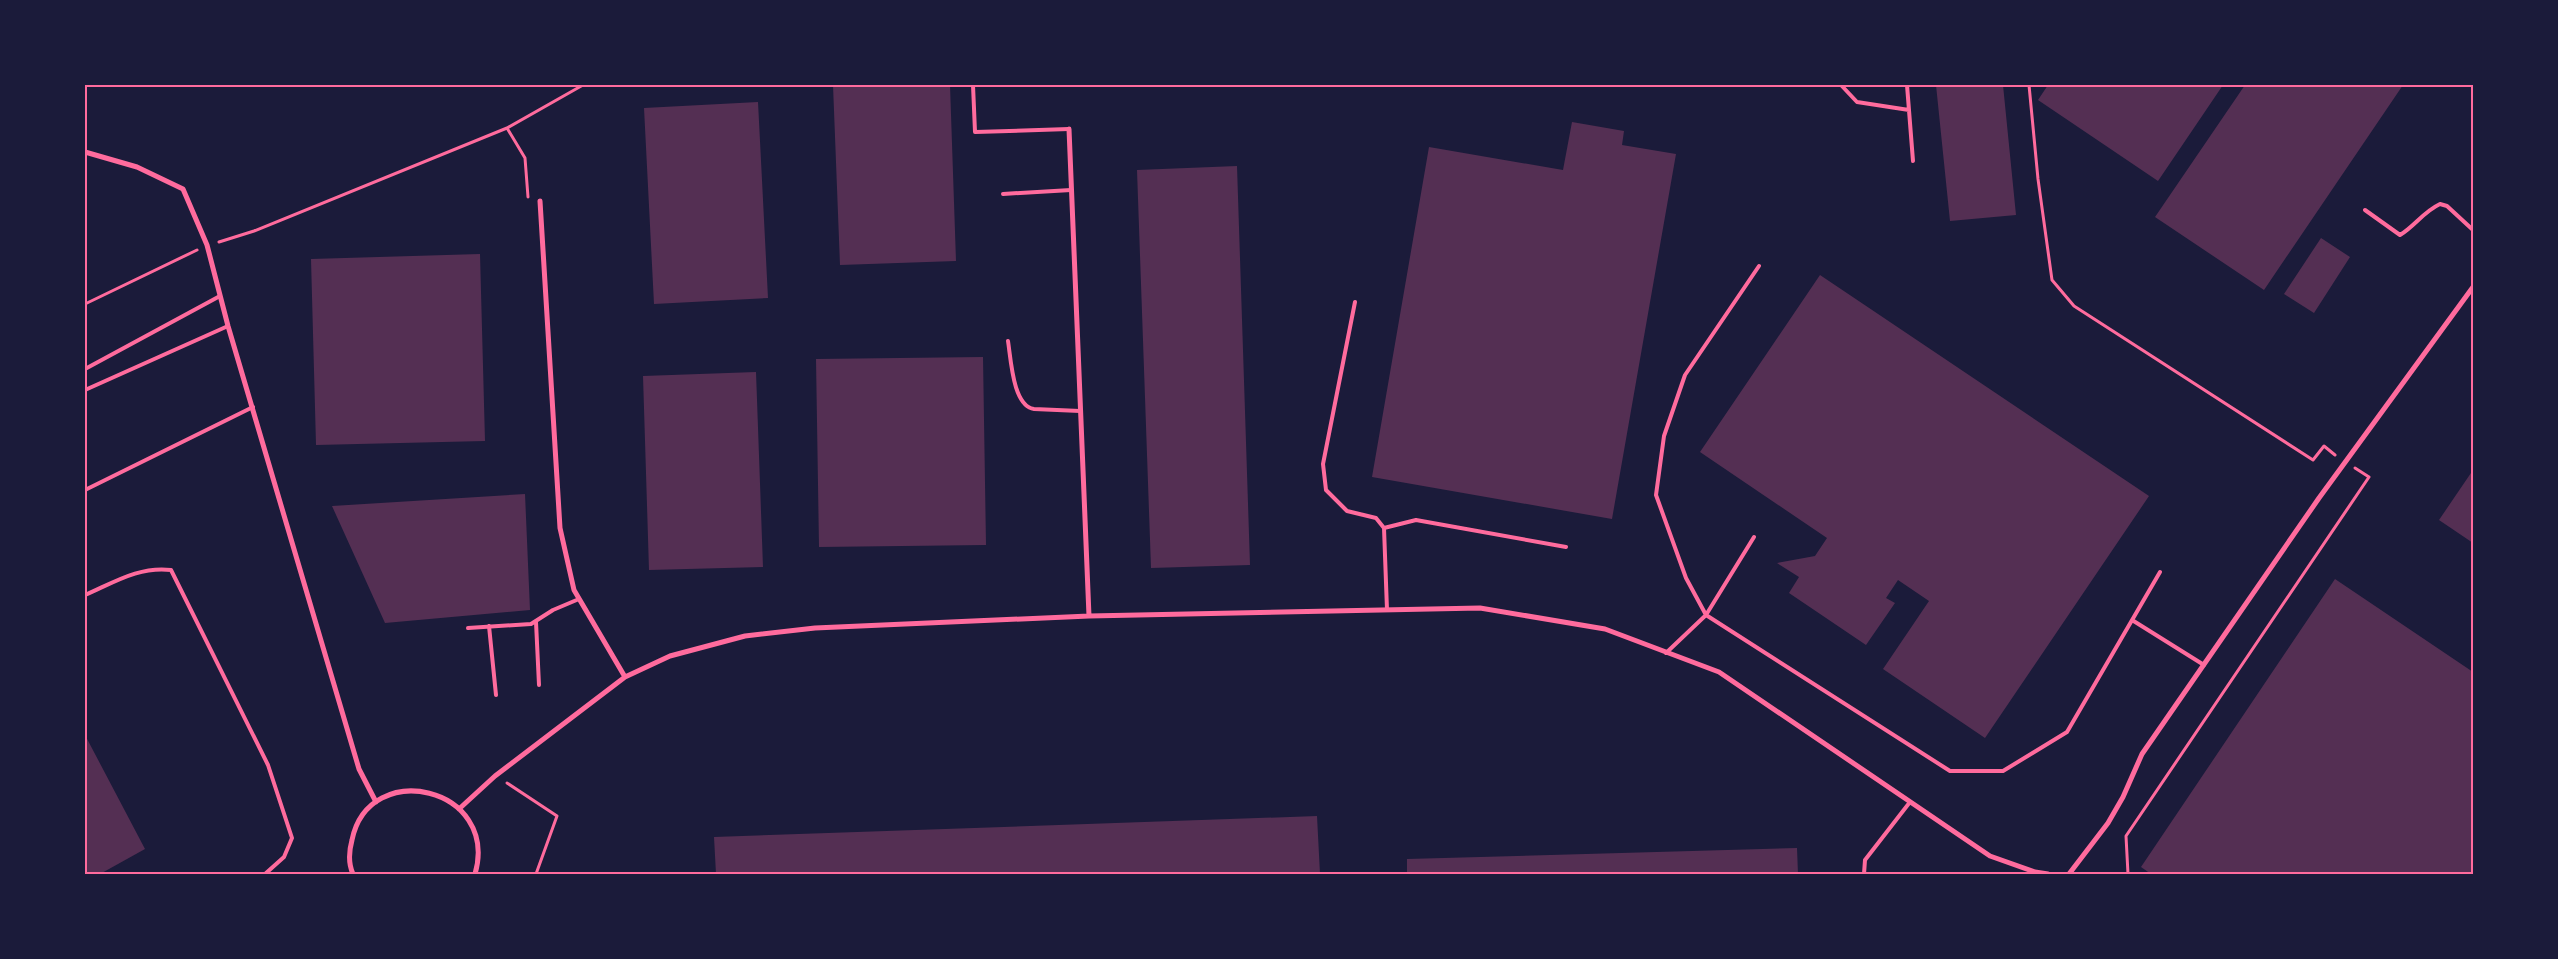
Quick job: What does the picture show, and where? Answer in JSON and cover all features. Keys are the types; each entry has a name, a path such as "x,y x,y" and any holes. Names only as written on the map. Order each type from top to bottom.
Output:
{"street":[{"path":"1069,129 1089,616"},
{"path":"85,152 137,167 182,189 207,245 228,326 254,407 359,769 376,802"},
{"path":"540,201 560,528 574,590 625,678"},
{"path":"2069,874 2108,823 2123,797 2142,754 2319,498 2473,288"},
{"path":"460,808 496,776 625,678 670,656 745,636 815,628 1089,616 1480,608 1605,629 1719,672 1990,856 2034,872 2048,874"},
{"path":"353,874 349,851 353,832 362,815 376,802 392,794 410,790 428,791 445,798 460,808 471,824 478,843 478,862 475,874"}],"lane":[{"path":"973,85 975,132 1069,129"},
{"path":"1841,85 1857,102 1909,110"},
{"path":"1907,85 1913,161"},
{"path":"1002,194 1071,190"},
{"path":"2366,210 2400,235 2412,228 2419,218 2440,204 2447,206 2473,230"},
{"path":"1759,266 1685,375 1664,436 1656,495 1686,578 1706,615 1950,770 2003,771 2067,732 2160,572"},
{"path":"85,369 220,296"},
{"path":"1355,302 1323,464 1326,490 1347,511 1376,518 1384,528 1387,610"},
{"path":"85,390 228,326"},
{"path":"1008,341 1018,392 1023,404 1028,408 1034,409 1080,411"},
{"path":"85,490 254,407"},
{"path":"1384,528 1416,520 1566,546"},
{"path":"1666,653 1706,615 1754,537"},
{"path":"85,595 136,572 154,568 171,570 268,765 292,838 284,857 265,874"},
{"path":"468,628 536,622 553,610 579,599"},
{"path":"2132,620 2204,665"},
{"path":"536,622 539,685"},
{"path":"489,626 496,695"},
{"path":"1864,874 1865,860 1910,802"}],"path":[{"path":"85,304 207,245 254,231 506,128 583,85"},
{"path":"2029,85 2038,179 2052,280 2074,306 2313,460 2324,446"},
{"path":"506,128 525,158 528,199 540,201"},
{"path":"2128,874 2126,836 2369,476"},
{"path":"496,776 557,816 536,874"}],"building":[{"path":"833,85 950,85 956,261 840,265"},
{"path":"1936,85 2003,85 2016,215 1950,221"},
{"path":"2048,85 2223,85 2158,181 2038,100"},
{"path":"2245,85 2403,85 2264,290 2155,217"},
{"path":"758,102 768,298 654,304 644,108"},
{"path":"1572,122 1624,131 1622,145 1676,154 1612,519 1372,477 1429,147 1563,170"},
{"path":"1237,166 1250,565 1151,568 1137,170"},
{"path":"2321,238 2350,257 2314,313 2284,294"},
{"path":"480,254 485,441 316,445 311,259"},
{"path":"1820,275 2149,496 1985,738 1883,669 1929,601 1898,580 1886,598 1895,603 1866,645 1789,593 1799,577 1777,563 1815,556 1827,538 1700,452"},
{"path":"983,357 986,545 819,547 816,359"},
{"path":"756,372 763,567 649,570 643,376"},
{"path":"2473,470 2473,543 2439,520"},
{"path":"525,494 530,610 385,623 332,506"},
{"path":"2335,579 2473,672 2473,874 2151,874 2141,867"},
{"path":"85,735 145,849 100,874 85,874"},
{"path":"1317,816 1320,874 716,874 714,837"},
{"path":"1797,848 1798,874 1407,874 1407,859"}]}
